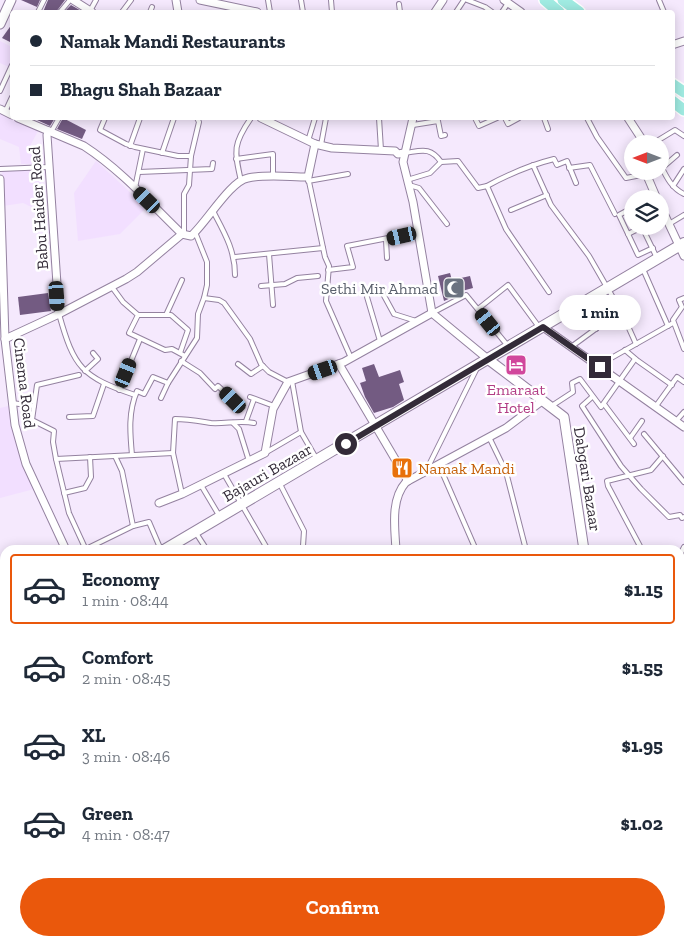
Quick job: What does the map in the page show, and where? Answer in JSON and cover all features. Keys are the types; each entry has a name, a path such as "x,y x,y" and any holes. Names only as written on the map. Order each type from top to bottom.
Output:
{"main road":[{"path":"545,0 557,10"},
{"path":"562,0 575,10"},
{"name":"Bajauri Bazaar","path":"172,545 682,245"}],"street":[{"path":"0,24 11,0"},
{"path":"71,0 88,10"},
{"path":"200,0 248,10"},
{"path":"506,1 518,10"},
{"path":"23,120 84,146 135,189 183,234 190,236 236,183 247,178 308,179 315,143"},
{"path":"272,120 315,143 332,148 404,153"},
{"path":"629,120 639,135"},
{"path":"413,121 402,162 419,232 432,313 489,360"},
{"name":"Babu Haider Road","path":"50,131 47,135 58,314"},
{"name":"Cinema Road","path":"0,179 5,338 15,425 26,464 64,545"},
{"path":"669,224 682,245 684,256"},
{"path":"5,338 112,287 137,272 183,234"},
{"path":"160,503 265,453 274,406 290,381 339,364 432,313"},
{"path":"542,328 684,426"},
{"name":"Dabgari Bazaar","path":"489,360 564,417 583,545"},
{"path":"339,364 374,427 408,481"},
{"path":"396,545 396,505 403,485 514,422 542,401"}],"lane":[{"path":"62,10 71,0"},
{"path":"467,0 489,10"},
{"path":"400,4 400,10"},
{"path":"0,91 10,69"},
{"path":"50,131 58,120"},
{"path":"104,120 100,130 130,146 178,156 191,156"},
{"path":"130,146 139,120"},
{"path":"162,153 173,120"},
{"path":"183,234 183,206 198,120"},
{"path":"241,181 236,158 236,144 250,120"},
{"path":"315,120 315,143"},
{"path":"315,143 325,120"},
{"path":"378,120 381,150"},
{"path":"476,120 479,126 492,120"},
{"path":"506,120 508,124 516,120"},
{"path":"545,120 548,129"},
{"path":"588,120 597,138 624,175"},
{"path":"413,121 438,122 441,136 445,135"},
{"path":"667,135 675,130 684,136"},
{"path":"135,189 143,149"},
{"path":"404,153 429,151 436,154 441,162"},
{"path":"236,158 272,154 273,177"},
{"path":"669,160 677,155"},
{"path":"408,183 430,173 441,162 458,161 478,188 487,186 508,174 554,159 556,165 566,161 576,183"},
{"path":"139,172 212,169 213,163"},
{"path":"533,165 551,205 589,256 623,315 636,344"},
{"path":"570,168 590,165 615,214"},
{"path":"0,169 49,167"},
{"path":"673,186 684,169"},
{"path":"348,174 308,179 323,248 329,266 326,301 351,358"},
{"path":"669,179 673,186 684,194"},
{"path":"408,183 418,188 447,224"},
{"path":"487,186 506,229 549,292"},
{"path":"510,210 547,195"},
{"path":"213,211 230,244 236,275"},
{"path":"624,212 619,215 624,226"},
{"path":"669,224 684,215"},
{"path":"161,398 168,382 197,338 198,314 204,298 208,272 207,262 195,232"},
{"path":"328,270 353,268 348,246 419,232"},
{"path":"628,235 638,255 653,248"},
{"path":"646,235 658,259"},
{"path":"386,240 387,258"},
{"path":"234,258 323,248"},
{"path":"269,254 273,304"},
{"path":"643,268 668,326"},
{"path":"261,286 285,284 297,278 318,276"},
{"path":"166,315 182,280"},
{"path":"478,309 508,285 542,328"},
{"path":"112,287 123,302 138,315 170,315 188,330 180,353"},
{"path":"382,292 394,314 416,321"},
{"path":"432,313 466,295 509,348"},
{"path":"367,297 380,341"},
{"path":"204,298 219,300 224,303 250,339 263,366 269,372 290,381 301,432 317,460"},
{"path":"684,298 679,300 682,307 673,320 684,349"},
{"path":"585,302 596,329"},
{"name":"Babu Haider Road","path":"58,314 76,360 85,371 104,384 135,395"},
{"path":"138,315 129,333 165,350 172,349 185,356"},
{"path":"571,347 596,329 623,315"},
{"path":"600,367 606,361 673,323"},
{"path":"119,390 140,338"},
{"path":"626,350 635,359 672,384"},
{"path":"85,371 98,359 93,353"},
{"path":"550,407 573,392 572,383 580,379 601,407 635,359"},
{"path":"182,361 200,373 215,389 218,386 233,400"},
{"path":"238,364 251,374 263,366"},
{"path":"425,473 477,366"},
{"path":"79,374 37,385 32,420 54,431 56,460 64,493 84,545"},
{"path":"132,455 130,424 131,406 135,395 137,391 144,394 152,377 168,382"},
{"path":"656,406 677,377 683,380"},
{"path":"69,417 93,416 104,384"},
{"path":"592,397 582,406 621,466 669,517 684,517"},
{"path":"246,421 252,398 274,406"},
{"path":"12,403 34,406"},
{"path":"604,404 634,444"},
{"path":"676,421 684,412"},
{"path":"182,494 173,453 175,419 210,423 246,421 254,423"},
{"path":"630,438 642,421"},
{"path":"233,423 239,429 249,461"},
{"path":"265,453 301,432"},
{"path":"644,434 684,482"},
{"path":"489,437 506,472 525,545"},
{"path":"56,460 173,453"},
{"path":"115,456 122,471 133,526"},
{"path":"639,545 607,481 651,470 663,456"},
{"path":"64,493 85,488 91,477 90,457"},
{"path":"439,465 474,545"},
{"path":"224,473 265,545"},
{"path":"279,482 304,531 303,545"},
{"path":"200,484 220,517"},
{"path":"96,545 133,526 149,522 160,545"},
{"path":"195,532 204,545"}],"shaded area":[{"path":"0,41 10,46 10,65 9,67 0,63"},
{"path":"0,114 38,131 31,144 32,157 36,158 38,164 21,164 19,147 0,139"},
{"path":"96,161 132,194 145,209 120,234 78,241 74,193"},
{"path":"2,166 19,166 41,173 42,212 23,203 3,206"},
{"path":"12,405 15,425 38,488 0,498 0,408"}],"building":[{"path":"21,0 40,0 37,7"},
{"path":"48,0 65,0 58,10 44,10"},
{"path":"71,5 80,10 66,10"},
{"path":"10,27 10,42 2,38"},
{"path":"37,120 54,120 50,126"},
{"path":"62,120 67,120 86,130 82,139 57,129"},
{"path":"450,273 452,280 470,276 473,288 458,292 458,295 444,301 438,276"},
{"path":"48,293 51,311 20,315 18,297"},
{"path":"374,364 379,377 400,370 404,382 399,384 404,400 393,407 374,413 360,383 366,381 362,368"}],"place":[{"name":"Sethi Mir Ahmad","path":"454,288"},
{"name":"Emaraat Hotel","path":"516,365"},
{"name":"Namak Mandi","path":"402,468"}],"route":[{"path":"346,444 543,327 600,367"}]}
